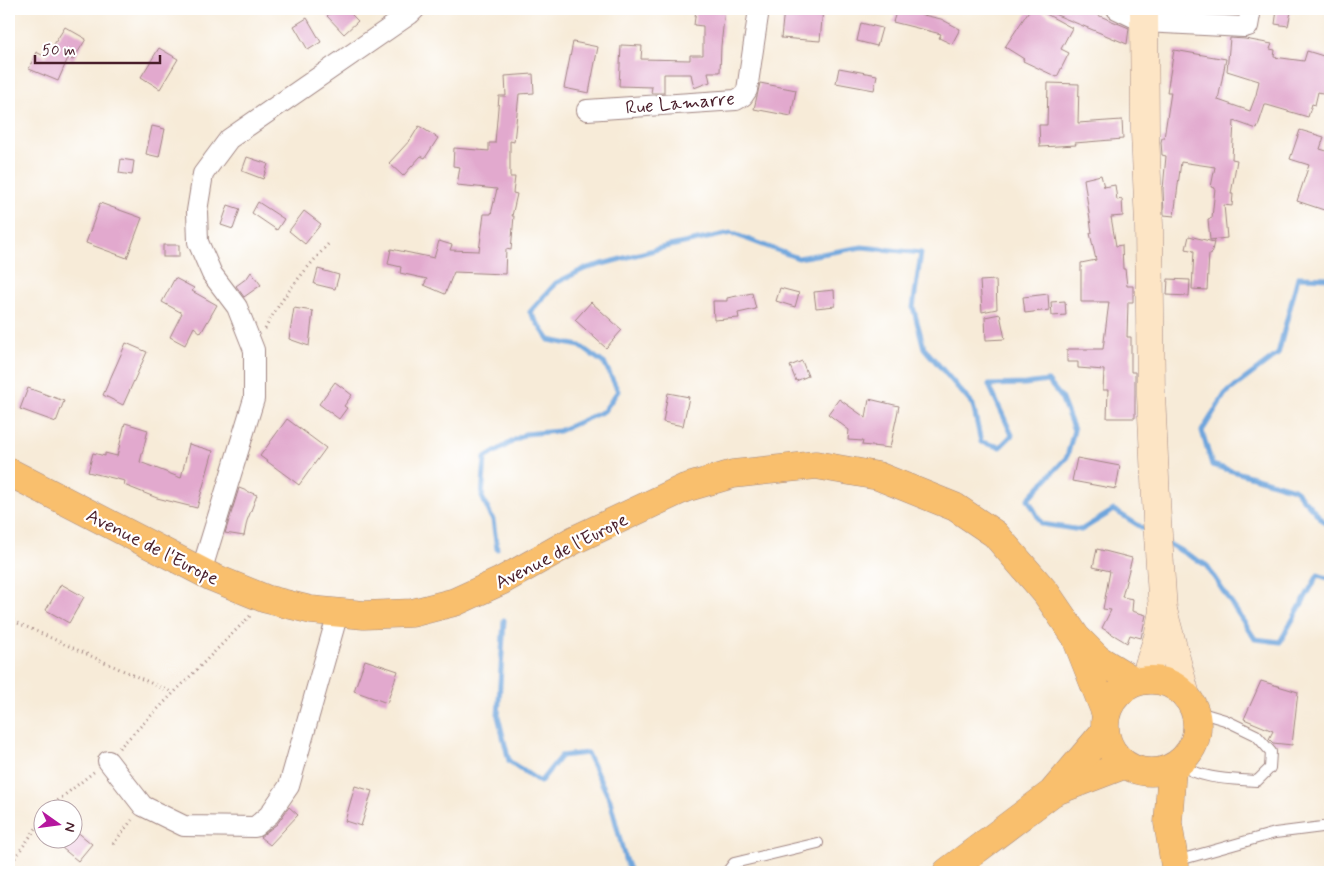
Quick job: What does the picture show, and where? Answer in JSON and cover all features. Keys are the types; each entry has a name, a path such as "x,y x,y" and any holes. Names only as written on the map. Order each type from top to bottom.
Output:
{"main road":[{"path":"1140,681 1158,637 1162,611 1156,520 1152,395 1144,16"},
{"name":"Avenue de l'Europe","path":"9,472 201,572 266,599 310,610 364,615 412,613 455,602 501,581 574,540 685,488 733,474 816,465 878,476 955,507 994,534 1046,593 1076,637 1098,659 1140,681"},
{"path":"1052,793 1134,769 1158,773 1175,766 1192,749 1198,731 1162,611"},
{"name":"Avenue de l'Europe","path":"1076,637 1105,723"},
{"path":"947,872 1052,793 1105,723 1112,700 1122,689 1140,681 1160,680 1174,686 1191,703"},
{"path":"1105,723 1111,750 1134,769 1168,823"},
{"path":"1175,766 1168,823 1175,867"}],"street":[{"path":"201,572 254,399 254,350 237,307 212,274 198,242 197,211 203,174 229,139 415,9"},
{"name":"Rue Lamarre","path":"587,110 736,100 743,96 747,90 759,9"},
{"path":"1117,9 1144,16 1244,27 1248,26 1250,22 1251,9"},
{"path":"108,761 143,806 184,826 255,827 269,815 289,786 338,613"}],"lane":[{"path":"1175,766 1215,778 1257,781 1270,768 1271,752 1256,735 1191,703"},
{"path":"1175,867 1274,833 1330,826"},
{"path":"726,872 734,863 818,843"}],"path":[{"path":"254,350 276,308 298,278 330,242"},
{"path":"61,798 108,761 266,599"},
{"path":"9,619 173,694"},
{"path":"113,844 143,806"},
{"path":"9,866 32,834"}],"building":[{"path":"335,9 346,9 358,21 344,34 327,16"},
{"path":"696,9 725,9 720,72 708,72 710,82 694,88 691,74 664,74 664,93 651,93 652,87 619,86 621,45 642,46 641,59 690,60 690,55 703,55 703,26 694,25"},
{"path":"784,9 823,9 820,41 781,38"},
{"path":"897,9 941,19 960,29 952,44 939,38 941,34 893,22"},
{"path":"1030,9 1037,9 1072,28 1061,49 1069,53 1057,77 1023,61 1024,59 1005,47"},
{"path":"1042,9 1083,9 1129,28 1127,44"},
{"path":"1277,10 1291,12 1288,26 1275,24"},
{"path":"307,18 321,42 308,50 294,26"},
{"path":"861,23 882,28 877,46 857,41"},
{"path":"65,27 86,39 73,60 68,58 58,81 29,69 36,52 46,57"},
{"path":"1230,38 1272,44 1270,49 1275,50 1274,57 1304,61 1307,51 1330,58 1330,79 1326,94 1318,92 1315,105 1312,104 1308,117 1265,105 1257,129 1234,121 1232,159 1237,160 1231,194 1233,194 1232,206 1224,205 1227,238 1210,240 1208,219 1212,218 1215,188 1211,187 1215,167 1181,162 1174,216 1164,215 1163,189 1166,156 1162,155 1161,142 1162,138 1164,138 1171,92 1167,92 1174,50 1226,59 1218,100 1250,111 1259,81 1227,71"},
{"path":"573,42 598,47 589,93 564,88"},
{"path":"159,48 178,59 160,89 141,77"},
{"path":"839,68 877,75 874,90 836,83"},
{"path":"533,74 534,93 519,94 514,142 510,141 510,177 515,177 513,193 517,194 512,216 514,216 511,250 506,249 505,274 454,272 445,294 424,285 427,279 400,273 401,267 388,264 391,249 434,258 439,241 452,245 450,250 479,251 484,214 491,214 497,189 457,185 460,167 453,166 454,148 489,151 489,143 495,143 499,96 506,96 505,76"},
{"path":"760,83 796,90 791,116 754,109"},
{"path":"1048,83 1079,84 1078,123 1122,120 1123,139 1040,147 1039,125 1047,125"},
{"path":"152,126 165,129 159,157 146,154"},
{"path":"419,126 438,138 425,158 421,156 403,176 389,163 411,139"},
{"path":"1300,130 1324,137 1320,149 1330,152 1330,212 1297,201 1309,165 1290,159"},
{"path":"247,157 268,164 263,179 242,171"},
{"path":"121,159 134,161 132,175 119,173"},
{"path":"1101,175 1104,187 1115,185 1117,200 1122,199 1123,216 1111,217 1116,246 1122,245 1123,269 1125,269 1127,286 1133,286 1133,302 1128,302 1127,337 1131,337 1131,372 1135,372 1135,418 1107,418 1108,390 1103,390 1104,370 1078,368 1078,362 1067,362 1067,349 1103,349 1109,302 1081,302 1081,263 1096,260 1090,233 1092,233 1084,179"},
{"path":"258,202 284,219 277,230 252,213"},
{"path":"100,203 142,218 127,258 86,243"},
{"path":"228,205 240,209 233,229 221,225"},
{"path":"304,211 321,224 305,244 289,231"},
{"path":"1189,236 1214,242 1211,255 1209,254 1207,290 1192,289 1194,251 1186,249"},
{"path":"163,245 179,245 179,257 163,257"},
{"path":"318,269 339,275 335,289 314,284"},
{"path":"251,272 261,285 244,297 236,286 247,278"},
{"path":"175,278 194,288 192,291 217,305 201,333 194,327 185,345 170,337 182,313 162,302"},
{"path":"1168,279 1190,280 1189,296 1167,295"},
{"path":"996,280 997,309 982,312 980,281"},
{"path":"780,288 799,293 795,307 776,301"},
{"path":"834,290 835,306 816,308 814,292"},
{"path":"752,293 756,309 738,313 739,318 714,320 713,301 727,301 727,298"},
{"path":"1048,294 1049,310 1025,313 1023,297"},
{"path":"1065,301 1066,315 1052,316 1051,302"},
{"path":"591,302 622,330 606,348 575,320"},
{"path":"294,308 313,311 309,346 289,339"},
{"path":"1000,314 1005,339 986,340 985,317"},
{"path":"126,343 147,352 123,405 103,395"},
{"path":"802,361 808,376 796,381 790,366"},
{"path":"335,382 352,395 344,406 347,408 339,419 319,404"},
{"path":"28,388 64,401 56,422 20,409"},
{"path":"668,393 689,397 683,426 663,422"},
{"path":"839,399 866,418 869,399 899,406 890,448 862,445 863,441 848,440 849,430 828,414"},
{"path":"287,419 326,448 299,485 260,456"},
{"path":"125,423 148,430 140,462 181,478 189,444 213,451 197,508 157,498 124,485 125,481 88,472 93,453 117,456"},
{"path":"1077,458 1120,466 1116,489 1072,481"},
{"path":"239,488 257,495 247,521 244,536 225,533"},
{"path":"1097,549 1132,558 1122,597 1133,599 1132,611 1146,615 1141,638 1130,635 1127,643 1102,628 1111,610 1103,609 1110,571 1093,567"},
{"path":"61,584 84,597 69,623 46,610"},
{"path":"365,660 398,671 387,703 354,691"},
{"path":"1261,681 1298,692 1292,745 1273,743 1269,739 1273,731 1244,719"},
{"path":"355,786 372,791 361,826 345,821"},
{"path":"289,807 298,815 270,845 260,837 277,824"},
{"path":"82,836 92,844 78,861 62,848 82,848"}],"waterway":[{"path":"497,549 493,520 482,497 485,458 525,434 559,431 604,411 618,391 605,364 580,346 549,340 530,312 556,283 584,269 665,247 731,233 798,258 862,247 921,253 913,307 924,348 973,405 981,442 1000,447 1012,435 989,385 1048,381 1061,397 1074,430 1067,457 1028,499 1042,524 1081,530 1114,510 1149,532"},
{"path":"1330,278 1298,277 1278,354 1225,394 1202,431 1212,465 1294,489 1330,528"},
{"path":"1167,543 1206,565 1255,639 1280,642 1318,575 1330,579"},
{"path":"504,620 498,716 509,761 540,782 561,756 587,753 610,800 630,872"}]}
